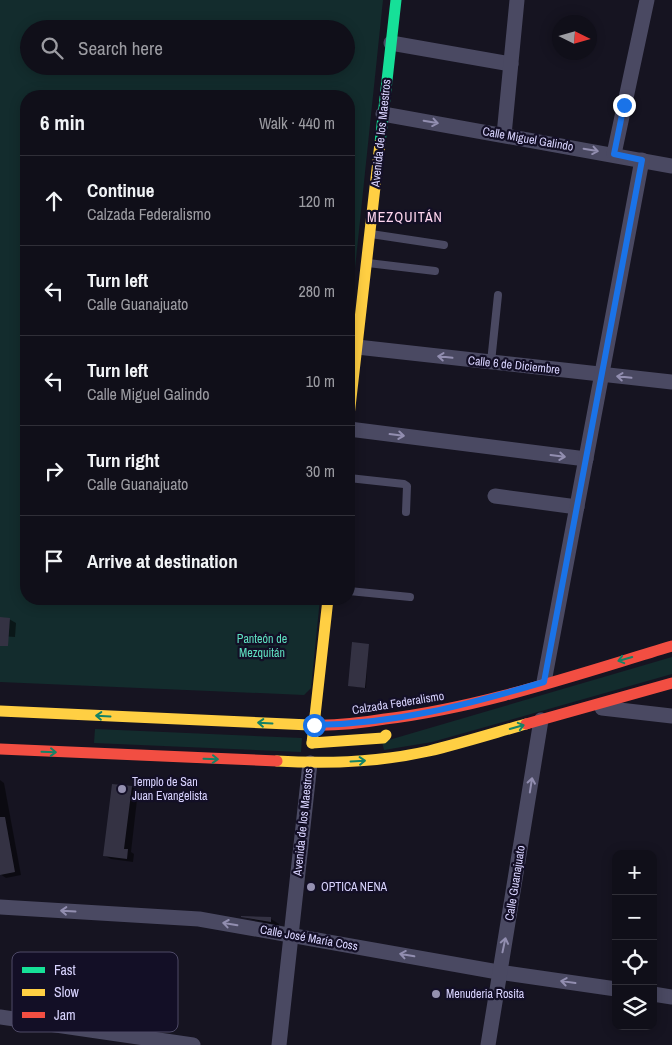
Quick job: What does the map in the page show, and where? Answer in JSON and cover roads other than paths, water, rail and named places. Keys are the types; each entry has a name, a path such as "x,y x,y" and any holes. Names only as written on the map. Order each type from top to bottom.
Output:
{"main road":[{"name":"Avenida de los Maestros","path":"355,358 396,0"},
{"name":"Avenida de los Maestros","path":"310,763 327,605"},
{"name":"Calzada Federalismo","path":"0,711 351,725 404,718 462,706 672,646"},
{"path":"0,750 310,763 370,760 428,751 672,683"},
{"path":"312,743 383,738 404,718"}],"street":[{"path":"504,135 517,0"},
{"path":"614,154 647,0"},
{"path":"391,43 511,64"},
{"name":"Calle Miguel Galindo","path":"383,114 614,154 672,166"},
{"path":"544,682 642,160"},
{"name":"Calle 6 de Diciembre","path":"356,348 672,382"},
{"path":"355,430 586,460"},
{"path":"495,496 577,507"},
{"path":"590,706 672,716"},
{"name":"Calle Guanajuato","path":"488,1045 498,972 509,923 542,720"},
{"name":"Avenida de los Maestros","path":"279,1045 310,763"},
{"name":"Calle José María Coss","path":"0,907 199,919 498,972 612,988"},
{"path":"657,995 672,997"},
{"path":"103,1032 193,1045"}],"lane":[{"path":"369,233 444,245"},
{"path":"366,263 435,271"},
{"path":"490,362 498,295"},
{"path":"355,479 404,484 407,486 406,512"},
{"path":"355,592 410,597"}],"place":[{"name":"Templo de San Juan Evangelista","path":"122,789"},
{"name":"OPTICA NENA","path":"311,887"},
{"name":"Menuderia Rosita","path":"436,994"}],"district":[{"name":"MEZQUITÁN","path":"405,217"}],"park label":[{"name":"Panteón de Mezquitán","path":"262,646"}]}
